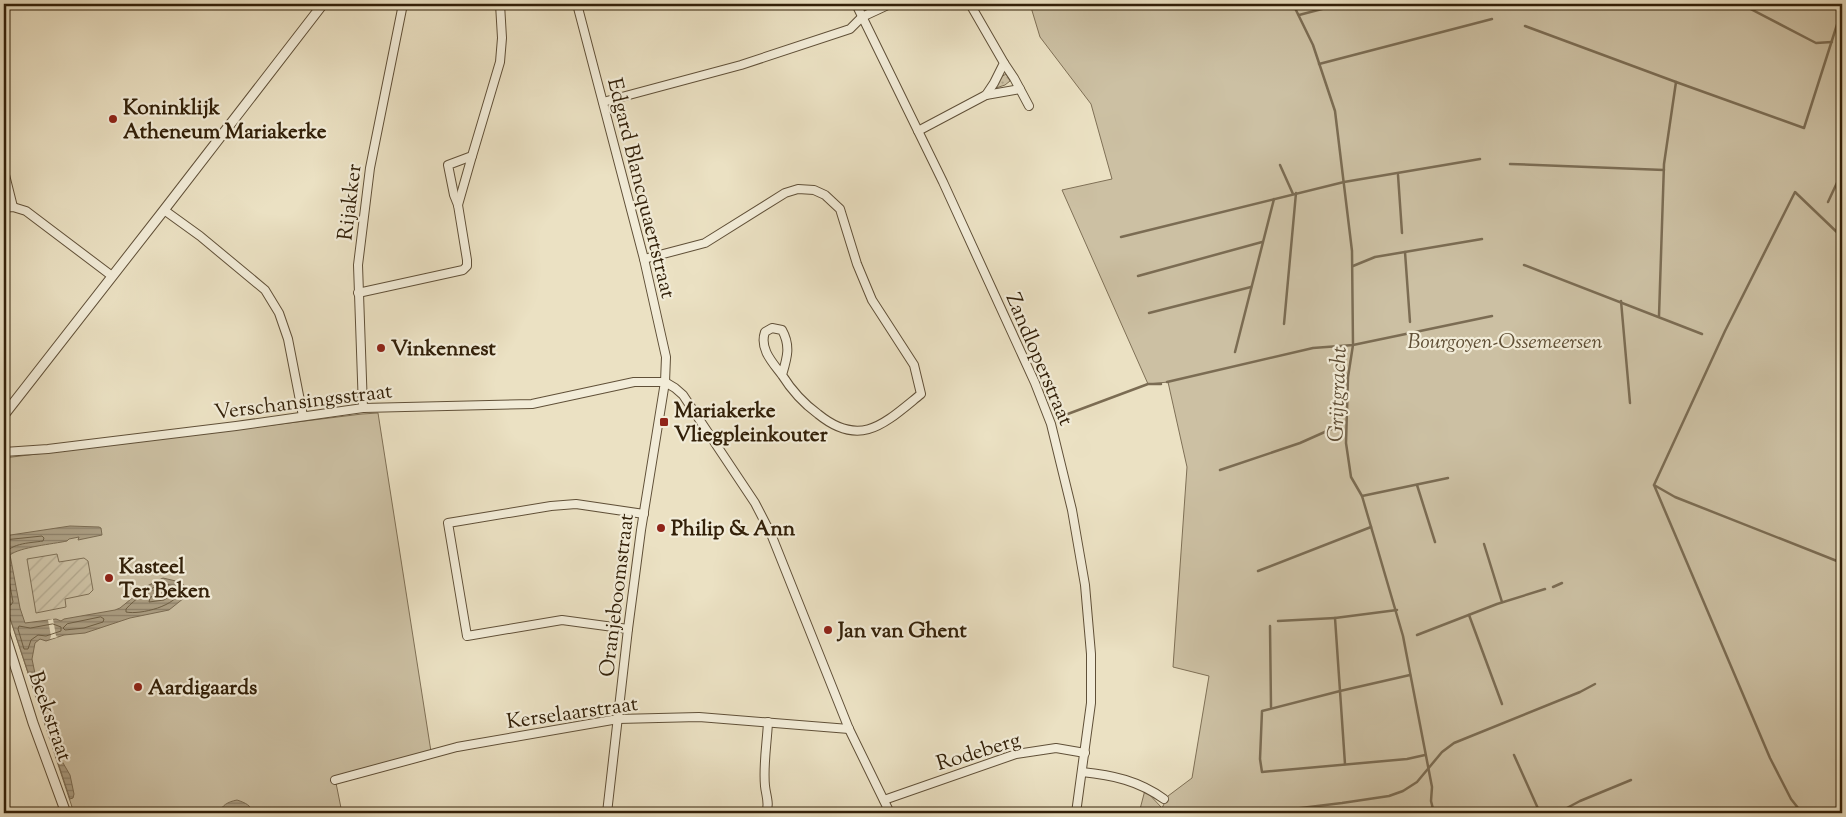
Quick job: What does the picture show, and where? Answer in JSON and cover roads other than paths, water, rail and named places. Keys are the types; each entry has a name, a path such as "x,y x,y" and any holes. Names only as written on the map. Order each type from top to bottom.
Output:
{"street":[{"path":"4,415 323,4"},
{"name":"Rijakker","path":"363,408 358,266 370,168 403,4"},
{"path":"458,205 500,62 502,38 500,4"},
{"name":"Edgard Blancquaertstraat","path":"578,4 644,259 666,357 665,382"},
{"name":"Zandloperstraat","path":"856,4 918,131 1035,383 1053,431 1072,510 1088,614 1092,686 1076,813"},
{"path":"603,102 741,65 850,29 862,17 890,4"},
{"path":"970,4 1029,106"},
{"path":"986,95 1004,63"},
{"path":"918,131 986,95 1020,89"},
{"path":"358,293 463,270 467,266 458,205 448,165 472,156"},
{"path":"4,170 13,207"},
{"path":"644,259 706,243 786,193 798,189 814,190 833,201 840,209 857,264 872,300 914,365 921,394 869,429 852,432 837,427 803,403 771,361 764,346 765,332 772,328 782,330 788,344 789,353 782,375"},
{"path":"4,208 13,207 26,211 112,276"},
{"path":"164,210 200,236 265,290 279,313 288,339 303,416"},
{"name":"Verschansingsstraat","path":"4,452 48,449 236,426 363,408 532,404 634,382 665,382"},
{"path":"665,382 683,395 755,503 770,534 849,729 890,813"},
{"name":"Oranjeboomstraat","path":"608,813 628,629 665,382"},
{"path":"628,629 562,620 467,636 448,524 551,506 576,504 644,514"},
{"name":"Beekstraat","path":"4,631 33,723 66,813"},
{"name":"Kerselaarstraat","path":"335,780 457,747 618,719 699,717 849,729"},
{"path":"766,813 769,806 765,786 768,722"},
{"name":"Rodeberg","path":"884,800 1016,754 1056,748 1085,753"},
{"path":"1082,772 1110,775 1134,782 1149,788 1164,799"}],"water":[{"path":"70,526 99,527 101,528 102,535 78,540 79,537 69,539 67,541 21,550 10,555 20,608 25,623 56,619 61,621 115,610 147,586 163,578 180,582 186,587 184,598 169,610 130,618 85,633 64,635 46,641 40,639 35,643 32,659 40,698 59,756 70,775 74,794 73,798 70,799 4,600 4,536"},
{"path":"237,800 251,808 254,813 218,813 226,804"}],"waterway":[{"name":"Grijtgracht","path":"1293,4 1313,45 1335,111 1352,251 1353,345 1348,377 1346,443 1351,477 1362,496 1403,636 1432,787 1431,801 1434,813"},
{"path":"1299,15 1341,4"},
{"path":"1741,4 1816,43 1832,42"},
{"path":"1659,316 1664,164 1676,82 1804,128 1842,9"},
{"path":"1319,64 1492,19"},
{"path":"1525,26 1676,82"},
{"path":"1121,237 1344,182 1480,159"},
{"path":"1510,164 1664,170"},
{"path":"1280,165 1293,194"},
{"path":"1828,202 1842,172"},
{"path":"1398,175 1402,233"},
{"path":"1802,813 1791,799 1770,758 1654,485 1725,331 1795,192 1842,237"},
{"path":"1284,324 1296,193"},
{"path":"1235,352 1274,199"},
{"path":"1353,266 1375,257 1482,239"},
{"path":"1138,276 1262,242"},
{"path":"1405,252 1410,322"},
{"path":"1524,265 1702,334"},
{"path":"1149,313 1251,287"},
{"path":"1621,301 1630,403"},
{"path":"1167,382 1313,348 1353,345 1492,316"},
{"path":"1057,418 1148,384 1161,384"},
{"path":"1220,470 1300,443 1345,423"},
{"path":"1362,496 1448,478"},
{"path":"1417,485 1435,542"},
{"path":"1654,485 1675,497 1842,563"},
{"path":"1258,571 1371,527"},
{"path":"1484,544 1502,602"},
{"path":"1553,587 1562,583"},
{"path":"1417,635 1497,604 1545,589"},
{"path":"1345,764 1335,618 1397,610"},
{"path":"1469,615 1502,704"},
{"path":"1278,621 1335,618"},
{"path":"1270,626 1271,707"},
{"path":"1410,675 1262,711 1260,759 1262,772 1407,759 1425,755"},
{"name":"Grijtgracht","path":"1259,813 1389,796 1403,791 1417,782 1442,752 1454,743 1580,692 1595,684"},
{"path":"1514,755 1540,813"},
{"path":"1565,809 1631,780"},
{"path":"1558,812 1565,809 1567,813"}],"place":[{"name":"Koninklijk Atheneum Mariakerke","path":"113,119"},
{"name":"Vinkennest","path":"381,348"},
{"name":"Mariakerke Vliegpleinkouter","path":"664,422"},
{"name":"Philip & Ann","path":"661,528"},
{"name":"Kasteel Ter Beken","path":"109,578"},
{"name":"Jan van Ghent","path":"828,630"},
{"name":"Aardigaards","path":"138,687"}],"park label":[{"name":"Bourgoyen-Ossemeersen","path":"1505,341"}]}
